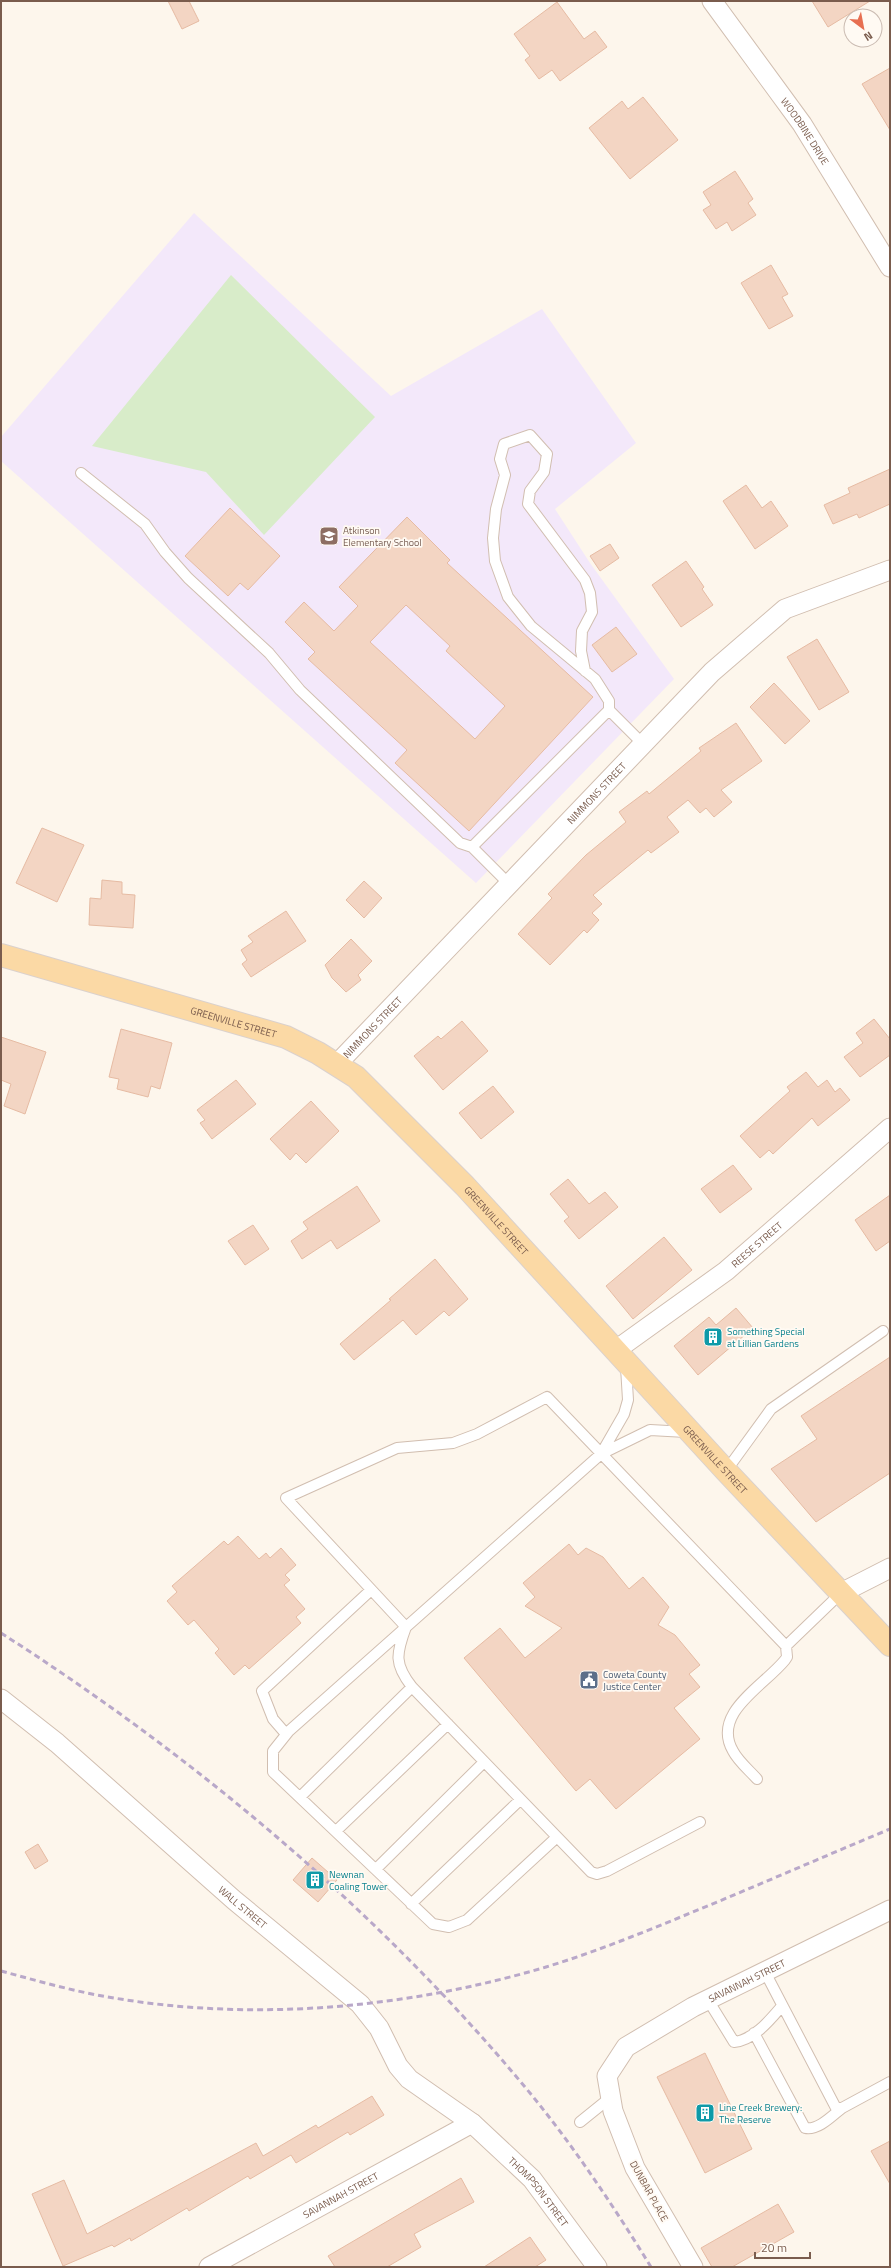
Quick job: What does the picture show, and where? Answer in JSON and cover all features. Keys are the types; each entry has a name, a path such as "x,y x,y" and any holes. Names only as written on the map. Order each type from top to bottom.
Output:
{"main road":[{"name":"GREENVILLE STREET","path":"1,956 286,1037 337,1064 356,1077 465,1186 726,1471 890,1644"}],"street":[{"name":"WOODBINE DRIVE","path":"712,1 802,124 890,267"},
{"name":"NIMMONS STREET","path":"337,1064 712,672 786,609 890,570"},
{"name":"REESE STREET","path":"621,1355 726,1271 890,1128"},
{"path":"841,1593 890,1568"},
{"name":"WALL STREET","path":"1,1699 57,1744 234,1900 360,2004 379,2028 398,2066 409,2079 472,2123"},
{"name":"SAVANNAH STREET","path":"614,2066 626,2047 708,2000 889,1913"},
{"name":"DUNBAR PLACE","path":"614,2066 607,2076 613,2111 635,2168 692,2267"},
{"name":"SAVANNAH STREET","path":"209,2267 472,2123"},
{"name":"THOMPSON STREET","path":"472,2123 532,2180 597,2267"}],"lane":[{"path":"472,847 609,710 609,701 595,679 585,672 531,626 508,597 495,561 493,538 496,509 505,475 500,459 504,444 517,438 530,435 547,454 544,472 530,491 528,504 585,580 590,593 592,612 582,631 581,644 585,672"},
{"path":"81,473 145,524 164,552 188,578 269,653 300,690 460,843 472,847 509,884"},
{"path":"609,710 643,744"},
{"path":"726,1471 771,1409 883,1331"},
{"path":"600,1454 624,1414 628,1400 621,1355"},
{"path":"406,1627 286,1498 397,1448 453,1444 476,1434 547,1397 600,1454 786,1646 787,1657 785,1660 734,1711 728,1725 727,1739 734,1753 757,1779"},
{"path":"557,1837 467,1920 449,1927 433,1924 273,1772 273,1751 286,1734 600,1454 650,1430 690,1432"},
{"path":"286,1734 273,1719 262,1691 371,1590"},
{"path":"786,1646 841,1593"},
{"path":"406,1627 399,1651 398,1666 412,1687 588,1869 597,1874 700,1822"},
{"path":"300,1797 412,1687"},
{"path":"336,1831 448,1724"},
{"path":"376,1869 484,1762"},
{"path":"411,1904 520,1800"},
{"path":"765,1972 832,2104 836,2108 842,2108"},
{"path":"708,2000 731,2040 739,2041 771,2021 782,2006"},
{"path":"754,2033 805,2128 809,2129 821,2124 842,2108 890,2082"},
{"path":"580,2122 611,2097"}],"shaded area":[{"name":"Atkinson Elementary School","path":"194,213 391,396 542,309 636,443 555,509 590,563 674,679 476,883 1,461 1,437"}],"green space":[{"path":"231,275 375,417 264,535 206,472 92,446"}],"building":[{"path":"168,1 189,1 199,21 182,29"},
{"path":"812,1 870,1 859,8 843,8 843,18 828,27"},
{"path":"557,2 584,39 595,31 607,47 560,81 552,70 539,79 525,60 530,56 514,34"},
{"path":"890,68 890,130 862,84"},
{"path":"643,97 678,140 630,179 589,128 622,101 628,109"},
{"path":"735,171 753,199 748,203 756,215 732,231 727,222 716,229 703,210 711,205 703,192"},
{"path":"771,265 788,294 782,297 793,316 769,329 741,283"},
{"path":"890,469 890,504 859,518 857,514 833,524 824,505 850,493 848,488"},
{"path":"746,485 762,508 771,501 788,526 755,549 723,501"},
{"path":"230,508 280,556 248,590 240,583 228,596 185,556"},
{"path":"407,517 450,560 447,563 593,697 469,831 395,763 407,750 308,659 315,652 285,622 304,602 334,631 358,606 339,587","holes":["406,605 450,646 446,651 505,706 475,739 370,642"]},
{"path":"610,544 619,558 600,571 590,556"},
{"path":"686,561 704,587 702,589 713,605 681,627 652,585"},
{"path":"616,627 637,654 612,672 592,645"},
{"path":"817,639 849,692 819,710 787,657"},
{"path":"774,683 810,721 785,744 750,707"},
{"path":"736,723 762,761 721,790 732,802 714,817 706,808 700,813 688,800 667,817 679,832 651,853 648,850 593,895 602,904 592,913 599,920 587,933 584,930 550,965 518,934 552,898 548,894 586,855 626,822 619,812 647,791 649,794 701,751 699,748"},
{"path":"42,828 84,845 57,902 16,883"},
{"path":"102,880 122,882 122,894 135,895 133,928 89,925 90,898 101,899"},
{"path":"364,881 382,898 364,918 346,900"},
{"path":"286,911 306,941 251,977 242,964 247,960 241,950 253,942 248,936"},
{"path":"351,939 372,961 358,975 361,980 346,992 332,978 325,965"},
{"path":"874,1019 890,1039 890,1055 860,1077 844,1057 863,1043 856,1033"},
{"path":"462,1021 488,1051 443,1090 414,1056 438,1036 441,1039"},
{"path":"121,1029 172,1043 160,1089 151,1086 148,1097 117,1089 119,1079 109,1077"},
{"path":"1,1037 46,1052 25,1114 4,1106 11,1084 1,1080"},
{"path":"806,1072 818,1087 827,1080 835,1092 840,1088 850,1100 818,1126 812,1118 773,1154 769,1150 760,1158 740,1136 790,1091 787,1087"},
{"path":"236,1080 256,1104 212,1139 200,1123 205,1120 197,1110"},
{"path":"493,1086 514,1112 481,1139 459,1113"},
{"path":"311,1101 339,1131 306,1163 296,1153 290,1160 270,1139"},
{"path":"733,1165 752,1189 720,1213 701,1189"},
{"path":"568,1179 589,1204 605,1192 618,1207 579,1239 564,1221 569,1217 550,1194"},
{"path":"357,1186 380,1221 337,1249 331,1240 302,1259 291,1241 308,1229 303,1222"},
{"path":"890,1195 890,1241 876,1251 855,1220"},
{"path":"253,1225 269,1249 245,1265 228,1241"},
{"path":"664,1237 692,1270 633,1319 606,1286"},
{"path":"435,1259 468,1299 449,1316 444,1311 416,1335 403,1320 354,1360 340,1344 391,1300 389,1299"},
{"name":"Something Special at Lillian Gardens","path":"736,1308 753,1328 698,1375 674,1346 709,1317 716,1325"},
{"path":"890,1357 890,1473 816,1522 771,1469 817,1439 801,1416"},
{"path":"238,1536 259,1559 266,1553 270,1558 281,1548 296,1565 285,1575 290,1580 284,1585 305,1609 296,1617 301,1623 249,1669 245,1665 234,1675 215,1653 219,1649 194,1620 188,1625 167,1601 177,1592 172,1586 224,1541 228,1545"},
{"name":"Coweta County Justice Center","path":"569,1544 578,1555 586,1548 603,1557 629,1589 643,1577 669,1607 658,1625 675,1635 700,1665 689,1674 700,1687 674,1708 700,1739 616,1809 590,1779 576,1791 464,1658 500,1628 525,1658 562,1628 525,1606 535,1597 523,1583"},
{"path":"38,1844 48,1861 35,1869 25,1852"},
{"name":"Newnan Coaling Tower","path":"312,1858 337,1880 318,1902 293,1880"},
{"name":"Line Creek Brewery: The Reserve","path":"705,2053 752,2149 705,2173 657,2077"},
{"path":"372,2096 384,2115 350,2135 348,2132 296,2163 291,2155 250,2179 248,2176 189,2211 187,2208 131,2241 130,2238 114,2247 112,2245 63,2266 32,2194 64,2180 87,2234 256,2143 263,2156 316,2125 318,2128"},
{"path":"890,2141 890,2184 871,2151"},
{"path":"461,2178 474,2202 414,2234 421,2247 387,2267 335,2267 328,2256"},
{"path":"778,2204 794,2232 732,2267 712,2267 701,2248"},
{"path":"530,2237 546,2260 535,2267 484,2267"}],"railway":[{"path":"1,1633 146,1733 216,1786 284,1843 349,1902 412,1963 473,2027 547,2114 594,2178 651,2267"},
{"path":"1,1971 100,1996 168,2005 222,2009 277,2010 332,2007 440,1993 494,1981 546,1967 588,1953 710,1905 890,1829"}],"place":[{"name":"Atkinson Elementary School","path":"329,536"},
{"name":"Something Special at Lillian Gardens","path":"713,1337"},
{"name":"Coweta County Justice Center","path":"589,1680"},
{"name":"Newnan Coaling Tower","path":"315,1880"},
{"name":"Line Creek Brewery: The Reserve","path":"705,2113"}]}
